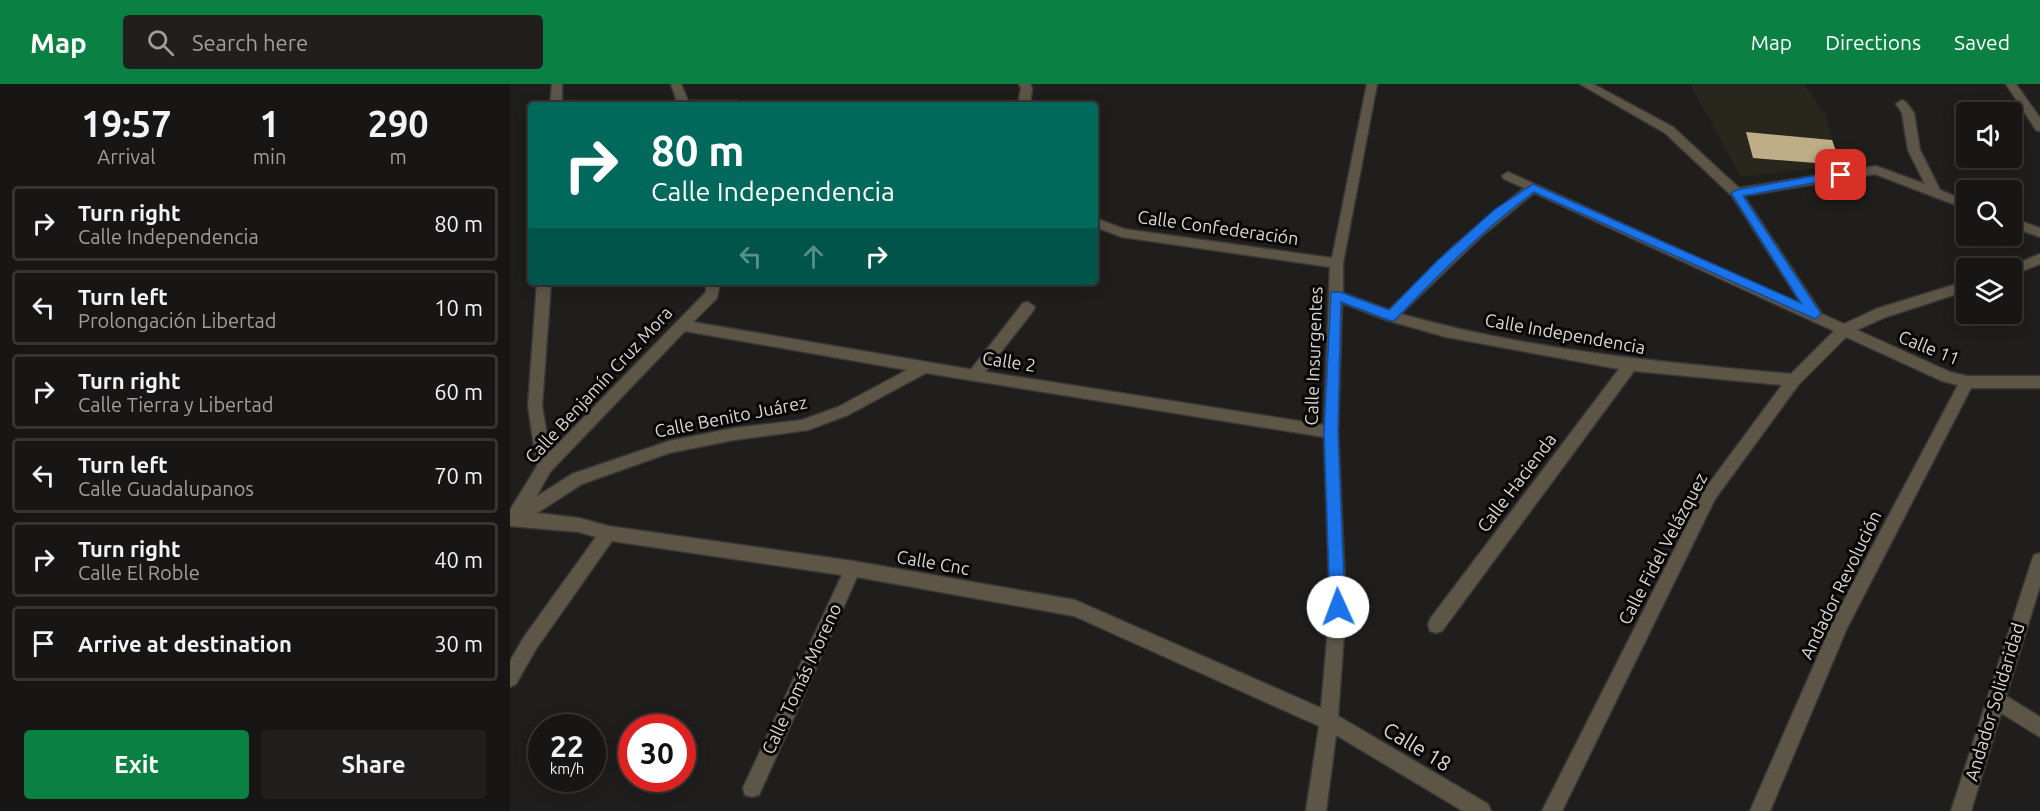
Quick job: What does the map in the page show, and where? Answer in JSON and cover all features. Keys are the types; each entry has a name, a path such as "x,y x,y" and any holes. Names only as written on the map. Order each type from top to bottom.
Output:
{"street":[{"path":"556,102 557,84"},
{"path":"676,84 683,102"},
{"path":"1024,84 1027,88 1025,102"},
{"name":"Calle Insurgentes","path":"1316,811 1329,721 1338,607 1331,432 1337,263 1372,84"},
{"path":"1585,84 1670,130 1736,193 1815,314"},
{"path":"2011,84 2040,128"},
{"path":"1902,104 1908,112 1914,150 1935,193"},
{"path":"1736,193 1876,170 1956,201"},
{"name":"Calle 11","path":"1508,176 1815,314 1844,330 1938,373 1967,382 2040,382"},
{"path":"1391,316 1442,264 1498,213 1533,188"},
{"name":"Calle Confederación","path":"1098,223 1122,233 1337,263"},
{"path":"2022,226 2040,233"},
{"path":"2022,266 2040,259"},
{"path":"544,285 535,406 545,466"},
{"name":"Calle Benjamín Cruz Mora","path":"512,519 545,466 712,294 713,285"},
{"path":"1844,330 1881,313 1956,289"},
{"name":"Calle Independencia","path":"1335,295 1391,316 1446,332 1630,365 1794,380"},
{"path":"974,376 1028,307"},
{"name":"Calle 2","path":"681,325 974,376 1331,432"},
{"name":"Calle Fidel Velázquez","path":"1552,811 1710,494 1794,380 1844,330"},
{"name":"Calle Hacienda","path":"1436,625 1630,365"},
{"name":"Calle Benito Juárez","path":"512,519 577,479 669,447 734,434 803,426 843,411 927,366"},
{"name":"Andador Revolución","path":"1760,811 1841,623 1967,382"},
{"name":"Calle Cnc","path":"512,519 579,525 608,533 853,569 1075,608 1329,721"},
{"path":"510,678 530,643 608,533"},
{"name":"Andador Solidaridad","path":"1961,811 2040,560"},
{"name":"Calle Tomás Moreno","path":"752,788 853,569"},
{"path":"1995,699 2040,728"},
{"name":"Calle 18","path":"1329,721 1481,811"}],"shaded area":[{"path":"1690,84 1804,84 1825,114 1841,165 1741,177"}],"building":[{"path":"1746,132 1832,140 1841,165 1753,158"}],"route":[{"path":"1338,607 1331,432 1335,295 1391,316 1442,264 1498,213 1533,188 1815,314 1736,193 1841,175"}]}
